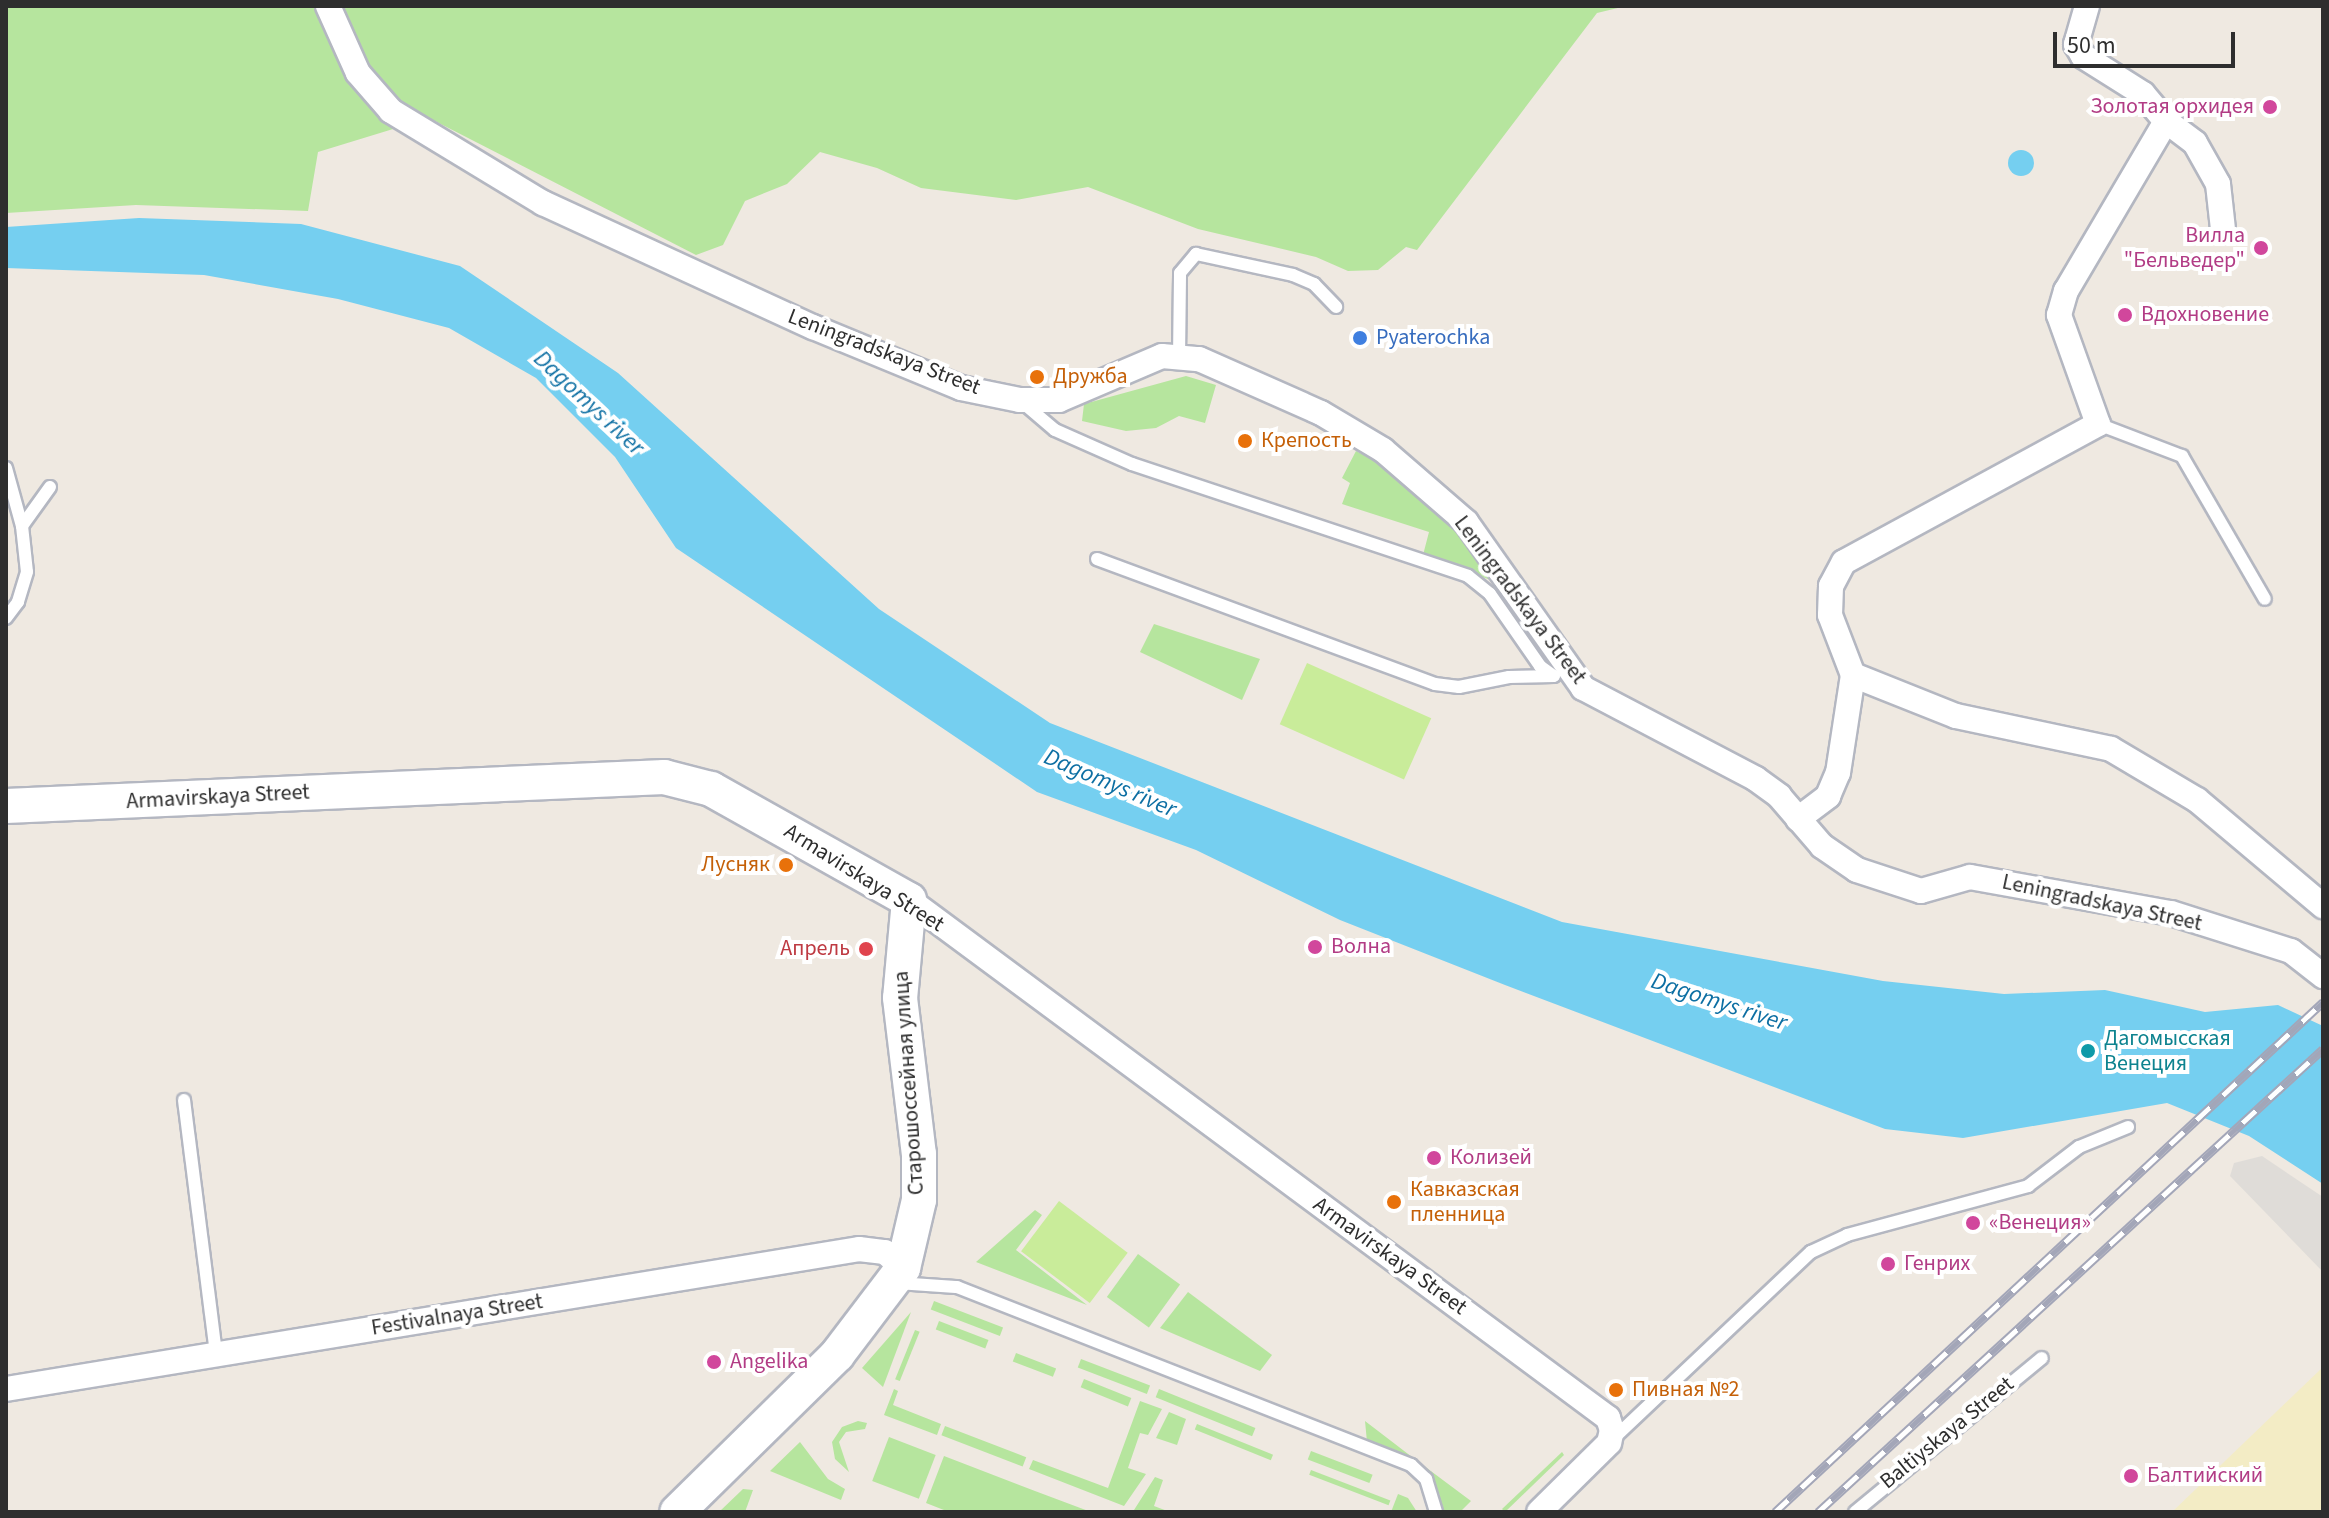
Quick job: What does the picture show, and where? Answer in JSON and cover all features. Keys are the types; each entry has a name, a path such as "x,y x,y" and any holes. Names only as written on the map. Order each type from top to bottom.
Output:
{"street":[{"name":"Leningradskaya Street","path":"328,6 358,73 391,111 543,203 813,327 961,388 1020,400 1059,400 1162,356 1199,359 1260,382 1383,450 1466,522 1583,688 1756,779 1822,846 1857,870 1921,891 1970,877 2141,906 2291,951 2323,976"},
{"path":"2087,6 2076,44 2083,56 2143,94 2166,121 2195,143 2218,184 2223,229"},
{"path":"1798,819 1828,796 1838,773 1853,675 1830,615 1831,586 1844,562 2098,424 2059,315 2066,291 2166,121"},
{"path":"1853,675 1956,716 2111,749 2197,800 2323,906"},
{"name":"Armavirskaya Street","path":"6,806 664,777 711,789 909,900 1608,1418 1610,1436"},
{"name":"Старошоссейная улица","path":"677,1512 837,1355 897,1276 919,1200 919,1154 900,998 909,900"},
{"name":"Festivalnaya Street","path":"6,1389 859,1249 885,1252 897,1276"},
{"path":"1539,1512 1610,1436"}],"lane":[{"path":"1179,358 1180,273 1196,254 1293,275 1314,284 1336,307"},
{"path":"1020,400 1055,430 1132,464 1468,576 1490,594 1540,666 1554,676 1583,688"},
{"path":"2098,424 2182,456 2265,599"},
{"path":"6,468 22,526 27,572 18,602 6,618"},
{"path":"22,526 50,487"},
{"path":"1097,559 1435,684 1459,687 1509,677 1554,676"},
{"path":"184,1100 216,1355"},
{"path":"1610,1436 1811,1252 1847,1235 2028,1186 2079,1147 2128,1127"},
{"path":"897,1276 957,1287 1405,1463 1426,1479 1436,1512"},
{"name":"Baltiyskaya Street","path":"1855,1512 2042,1358"}],"green space":[{"path":"6,6 1626,6 1597,13 1417,250 1406,247 1378,270 1348,271 1316,257 1198,229 1088,187 1016,200 921,188 877,168 820,152 787,184 745,201 723,245 696,255 429,118 318,152 308,211 136,205 6,213"},
{"path":"1186,376 1216,385 1205,423 1179,416 1156,428 1126,431 1082,421 1084,404"},
{"path":"1356,451 1404,476 1499,571 1557,668 1496,582 1423,555 1429,532 1342,504 1350,483 1342,478"},
{"path":"1154,624 1260,659 1242,700 1140,652"},
{"path":"1307,663 1431,718 1404,780 1280,724"},
{"path":"1059,1201 1128,1253 1090,1303 1021,1251"},
{"path":"1035,1210 1042,1215 1016,1250 1087,1305 976,1262"},
{"path":"1138,1254 1180,1285 1149,1327 1107,1297"},
{"path":"1188,1292 1272,1355 1260,1371 1160,1328"},
{"path":"934,1301 1003,1328 1000,1336 931,1309"},
{"path":"911,1312 883,1387 862,1368"},
{"path":"939,1321 988,1340 985,1348 936,1329"},
{"path":"915,1330 920,1332 900,1381 895,1379"},
{"path":"1016,1353 1056,1368 1053,1377 1013,1361"},
{"path":"1081,1359 1150,1386 1147,1394 1078,1367"},
{"path":"1084,1379 1131,1398 1128,1406 1081,1387"},
{"path":"894,1389 898,1391 893,1405 941,1424 937,1435 884,1415"},
{"path":"1159,1389 1255,1428 1252,1436 1156,1397"},
{"path":"1140,1401 1162,1409 1148,1435 1140,1433 1128,1468 1146,1474 1124,1506 1029,1469 1033,1460 1108,1488"},
{"path":"1169,1412 1186,1419 1177,1445 1156,1438"},
{"path":"858,1421 867,1423 865,1429 846,1432 839,1442 849,1472 835,1459 832,1442 842,1427"},
{"path":"1365,1421 1412,1457 1367,1442"},
{"path":"1197,1424 1273,1455 1271,1460 1195,1430"},
{"path":"945,1426 1026,1457 1023,1467 941,1435"},
{"path":"889,1437 936,1455 919,1499 872,1481"},
{"path":"800,1442 828,1479 845,1489 841,1500 770,1471"},
{"path":"1311,1451 1373,1475 1369,1483 1308,1459"},
{"path":"1562,1452 1564,1455 1505,1512 1502,1509"},
{"path":"944,1456 1091,1512 949,1512 926,1503"},
{"path":"1412,1457 1471,1501 1460,1512 1443,1512 1439,1493"},
{"path":"1311,1470 1390,1500 1389,1505 1309,1475"},
{"path":"1155,1477 1163,1480 1154,1506 1170,1512 1134,1510"},
{"path":"743,1489 753,1490 745,1512 719,1512"},
{"path":"1398,1494 1408,1498 1417,1512 1391,1512"}],"sand":[{"path":"2323,1367 2323,1512 2172,1512"}],"shaded area":[{"path":"2262,1156 2323,1197 2323,1272 2230,1176 2234,1163"}],"water":[{"path":"2021,150 2030,154 2034,163 2030,172 2021,176 2012,172 2008,163 2012,154"},
{"name":"Dagomys river","path":"139,218 301,224 460,266 618,373 879,609 1050,723 1562,922 1883,981 2004,994 2105,990 2205,1012 2278,1005 2323,1026 2323,1184 2249,1136 2167,1103 1963,1138 1885,1129 1340,920 1196,850 1037,792 676,548 615,457 536,378 449,328 338,299 204,275 6,268 6,227"}],"railway":[{"path":"1775,1512 2323,1002"},
{"path":"1818,1512 2323,1049"}],"place":[{"name":"Золотая орхидея","path":"2270,107"},
{"name":"Вилла \"Бельведер\"","path":"2261,248"},
{"name":"Вдохновение","path":"2125,315"},
{"name":"Pyaterochka","path":"1360,338"},
{"name":"Дружба","path":"1037,377"},
{"name":"Крепость","path":"1245,441"},
{"name":"Лусняк","path":"786,865"},
{"name":"Волна","path":"1315,947"},
{"name":"Апрель","path":"866,949"},
{"name":"Дагомысская Венеция","path":"2088,1051"},
{"name":"Колизей","path":"1434,1158"},
{"name":"Кавказская пленница","path":"1394,1202"},
{"name":"«Венеция»","path":"1973,1223"},
{"name":"Генрих","path":"1888,1264"},
{"name":"Angelika","path":"714,1362"},
{"name":"Пивная №2","path":"1616,1390"},
{"name":"Балтийский","path":"2131,1476"}]}
